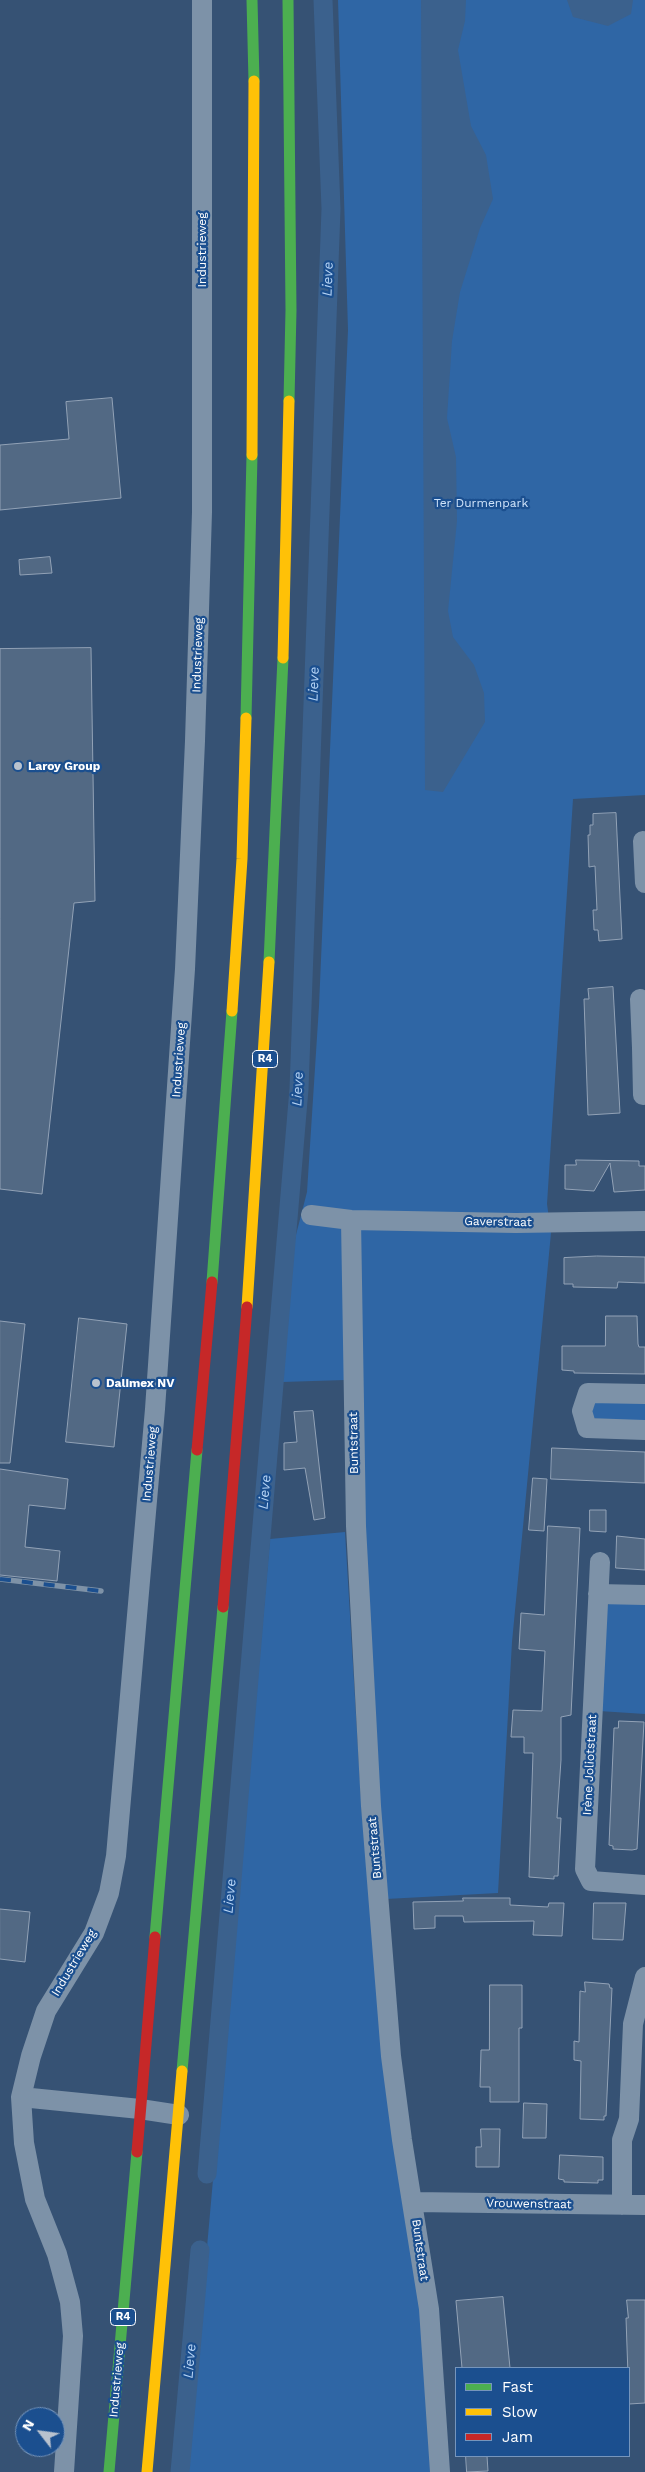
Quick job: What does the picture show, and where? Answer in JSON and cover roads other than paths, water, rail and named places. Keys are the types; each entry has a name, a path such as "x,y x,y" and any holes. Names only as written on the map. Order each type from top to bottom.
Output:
{"highway":[{"name":"Industrieweg","path":"109,2472 218,1210 242,859 252,490 255,155 252,0"},
{"name":"R4","path":"147,2472 238,1428 255,1209 271,958 283,706 289,432 292,161 288,0"}],"street":[{"name":"Industrieweg","path":"64,2472 73,2336 70,2302 57,2254 35,2199 24,2143 21,2097 31,2056 46,2011 94,1933 109,1894 116,1856 155,1409 185,969 196,741 202,512 202,0"},
{"path":"642,841 645,883"},
{"path":"640,999 644,1048 643,1095"},
{"name":"Gaverstraat","path":"311,1216 351,1220 516,1223 645,1222"},
{"name":"Buntstraat","path":"351,1220 356,1526 370,1787 391,2056 402,2140 429,2309 440,2472"},
{"path":"645,1394 588,1393 582,1411 587,1428 645,1430"},
{"name":"Irène Joliotstraat","path":"600,1562 585,1869 591,1880 645,1885"},
{"path":"598,1594 645,1595"},
{"path":"622,2205 622,2140 629,2119 633,2024 645,1977"},
{"path":"21,2097 140,2109 178,2115"},
{"name":"Vrouwenstraat","path":"413,2202 645,2205"}],"waterway":[{"name":"Lieve","path":"207,2174 299,1089 331,209 323,0"},
{"name":"Lieve","path":"180,2472 200,2250"}],"railway":[{"path":"0,1579 101,1591"}],"place":[{"name":"Laroy Group","path":"18,766"},
{"name":"Dalimex NV","path":"96,1383"}],"park label":[{"name":"Ter Durmenpark","path":"481,503"}]}
